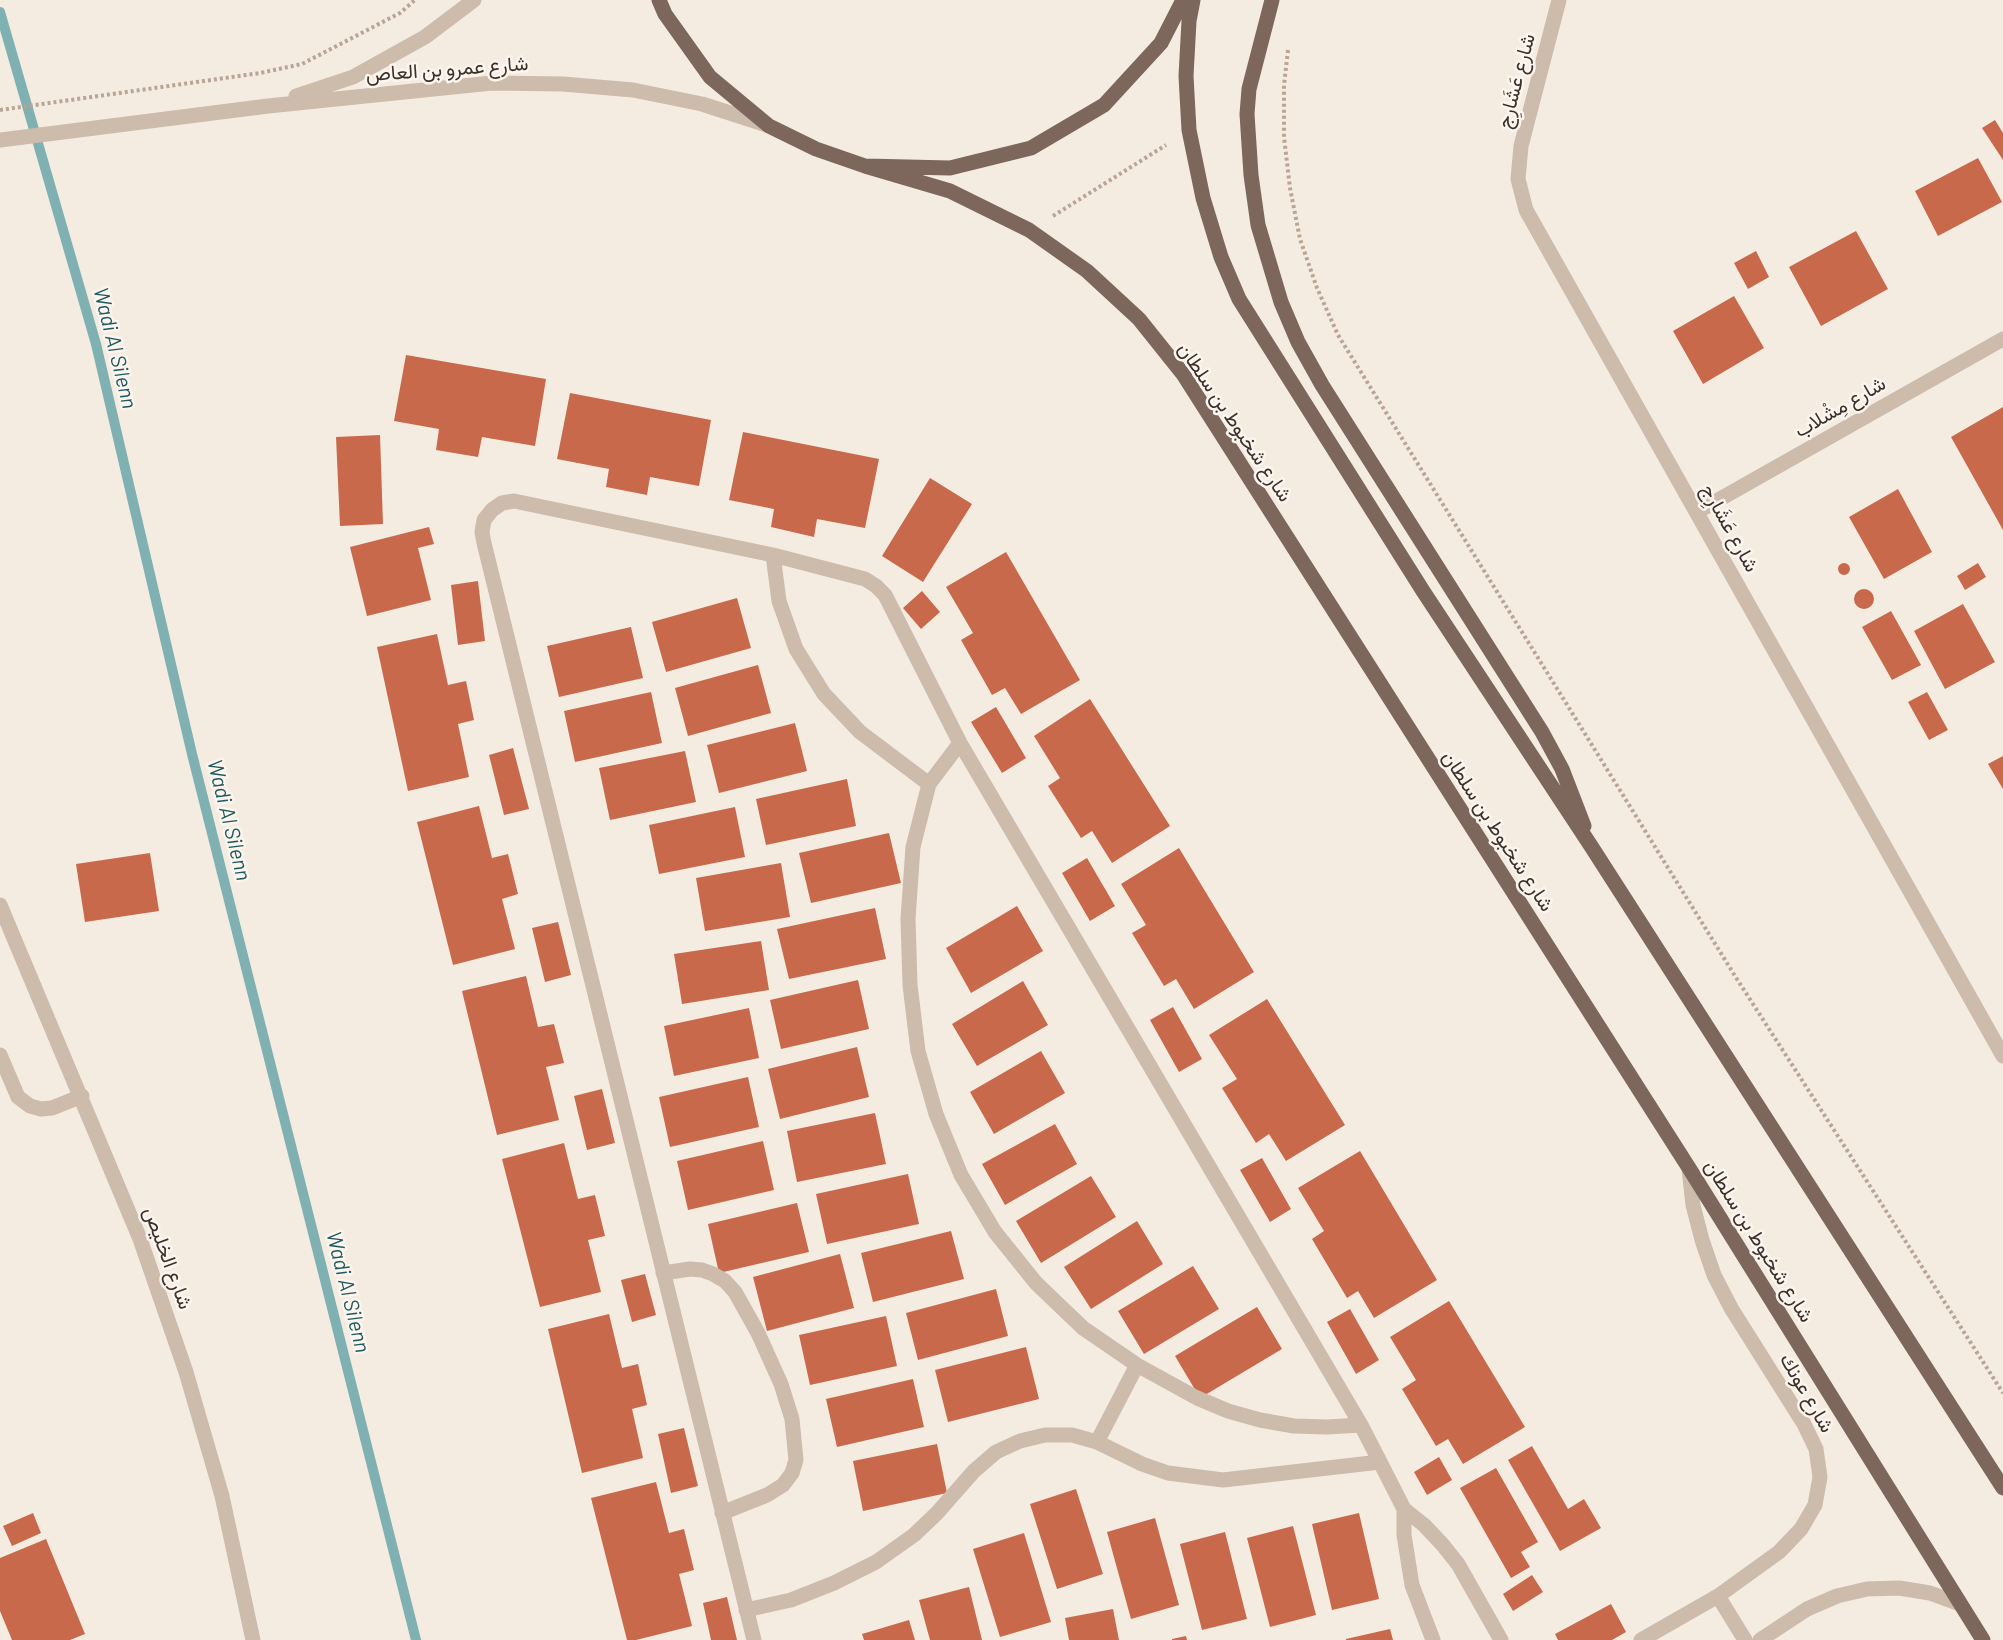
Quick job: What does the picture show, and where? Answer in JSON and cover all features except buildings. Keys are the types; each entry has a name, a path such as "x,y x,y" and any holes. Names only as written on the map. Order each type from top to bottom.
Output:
{"main road":[{"name":"شارع شخبوط بن سلطان","path":"659,0 665,14 710,77 769,126 816,149 950,191 1029,230 1087,271 1130,311 1183,374 1689,1168 1983,1640"},
{"path":"865,166 950,168 1031,148 1104,105 1161,43 1183,0"},
{"path":"1193,0 1189,21 1186,76 1189,130 1209,218 1221,257 1239,299 1423,591 1591,846 2003,1488"},
{"path":"1272,0 1249,89 1247,114 1251,175 1258,225 1281,302 1298,342 1322,385 1542,732 1562,769 1591,846"}],"street":[{"name":"شارع عمرو بن العاص","path":"268,106 353,77 426,37 474,0"},
{"name":"شارع عَشَارِج","path":"1559,0 1521,146 1518,179 1527,210 2003,1056"},
{"name":"شارع عمرو بن العاص","path":"0,140 268,106 492,83 563,84 633,90 702,104 769,126"},
{"name":"شارع مِشْلاب","path":"1697,512 2003,339"},
{"path":"754,1640 482,531 484,520 502,503 514,501 773,555 865,579 876,586 891,605 960,743 1361,1425 1404,1509 1424,1525 1458,1564 1501,1640"},
{"path":"773,555 779,601 796,649 824,694 860,732 929,784"},
{"path":"960,743 929,784 913,847 908,919 910,985 918,1051 936,1114 961,1175 989,1222 1036,1283 1083,1328 1137,1365 1197,1398 1228,1411 1260,1420 1294,1426 1361,1425"},
{"name":"شارع الخليص","path":"0,905 140,1239 186,1372 222,1496 253,1640"},
{"path":"0,1055 18,1096 30,1106 41,1109 52,1108 82,1096"},
{"name":"شارع عونك","path":"1641,1640 1718,1596 1779,1552 1801,1529 1815,1505 1820,1477 1816,1449 1804,1424 1731,1308 1714,1275 1693,1204 1689,1168"},
{"path":"663,1273 690,1269 702,1270 713,1274 730,1287 758,1333 781,1383 792,1419 796,1460 792,1473 783,1485 767,1495 722,1513"},
{"path":"1097,1442 1137,1365"},
{"path":"746,1610 791,1600 834,1583 876,1562 914,1535 974,1471 996,1452 1012,1444 1045,1435 1072,1435 1097,1442 1142,1464 1168,1473 1223,1480 1380,1462"},
{"path":"1404,1509 1404,1535 1412,1585 1433,1640"},
{"path":"1760,1640 1807,1609 1837,1596 1867,1589 1899,1588 1930,1593 1960,1604"},
{"path":"1718,1596 1745,1640"}],"path":[{"path":"0,110 260,73 302,64 400,14 415,0"},
{"path":"1288,44 1284,85 1284,137 1290,188 1304,249 1317,288 1338,335 1735,976 2003,1393"},
{"path":"1029,230 1189,130"}],"waterway":[{"name":"Wadi Al Silenn","path":"0,12 96,344 192,754 416,1640"}]}
